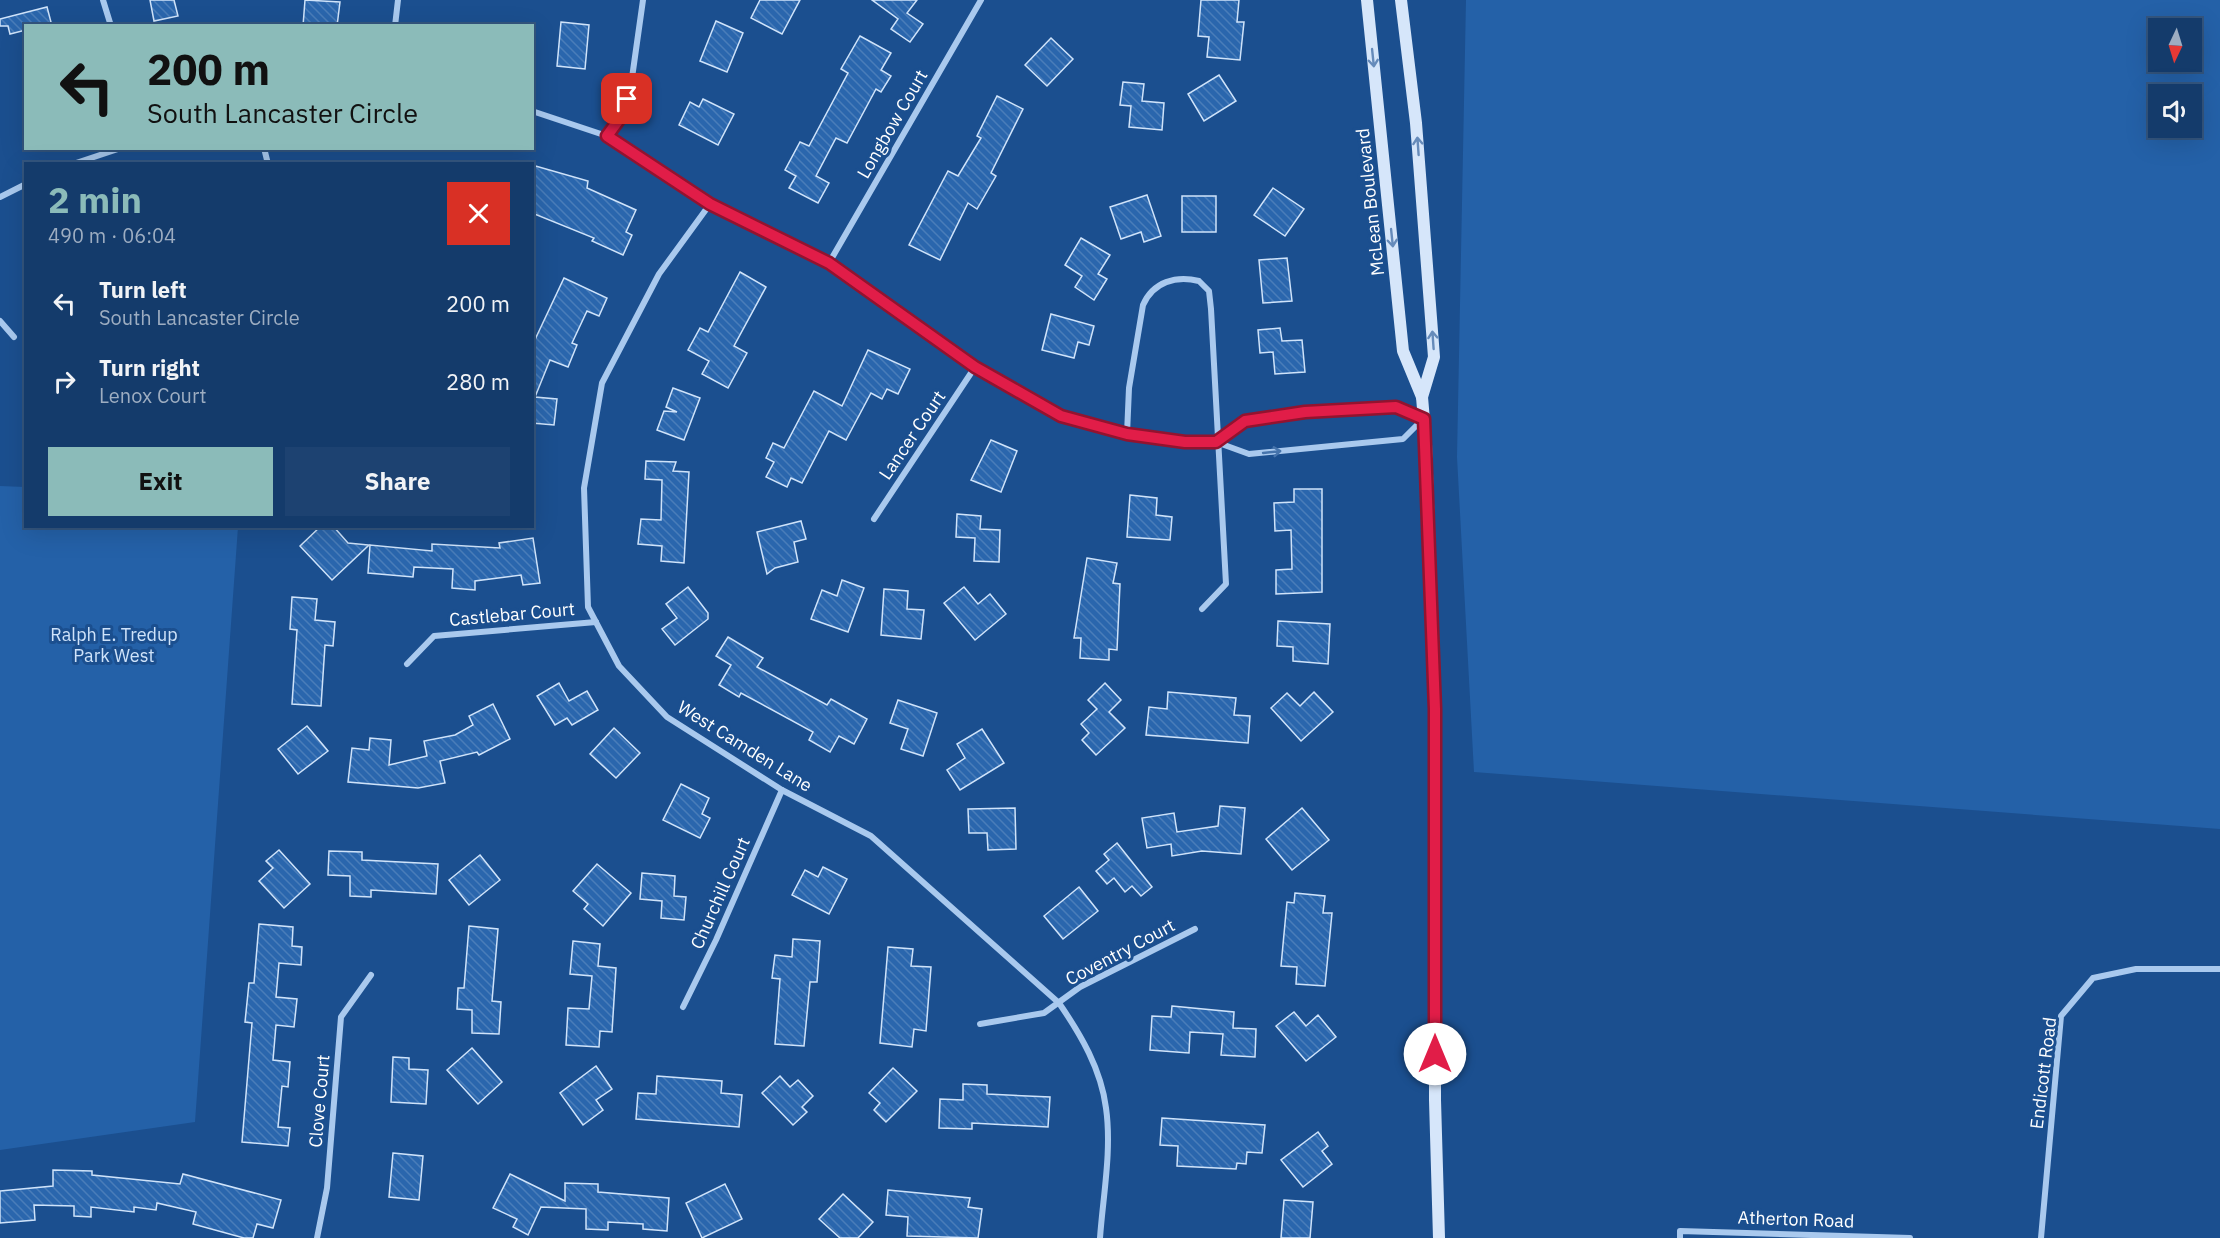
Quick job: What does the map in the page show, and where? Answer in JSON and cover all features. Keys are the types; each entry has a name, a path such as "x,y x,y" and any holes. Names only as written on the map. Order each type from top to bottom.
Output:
{"main road":[{"name":"McLean Boulevard","path":"1367,0 1403,351 1422,397 1424,419 1435,709 1435,1100 1439,1238"},
{"name":"McLean Boulevard","path":"1401,0 1416,123 1434,357 1422,397"}],"street":[{"path":"103,0 110,24"},
{"path":"395,24 398,0"},
{"path":"607,136 623,114 631,85 643,0"},
{"name":"Longbow Court","path":"829,263 981,0"},
{"path":"534,112 607,136 710,204 829,263 975,367 1061,416 1127,434 1185,442 1216,442 1249,454 1403,439 1424,419 1396,407 1305,412 1245,421 1216,442"},
{"path":"79,162 115,150"},
{"path":"0,197 24,185"},
{"name":"West Camden Lane","path":"710,204 659,274 602,383 584,488 588,607 619,666 667,717 782,790 871,836 1059,1003 1080,1034 1097,1071 1106,1108 1107,1143 1100,1238"},
{"path":"1127,434 1129,388 1143,305 1148,294 1155,286 1166,281 1192,279 1205,284 1209,291 1218,400 1216,442 1226,584 1202,609"},
{"path":"0,321 14,337"},
{"name":"Lancer Court","path":"874,519 975,367"},
{"name":"Castlebar Court","path":"407,664 434,636 596,622"},
{"name":"Churchill Court","path":"683,1007 716,940 782,790"},
{"name":"Coventry Court","path":"980,1024 1044,1013 1080,987 1195,929"},
{"name":"Endicott Road","path":"2041,1238 2061,1016 2093,978 2136,969 2220,969"},
{"name":"Clove Court","path":"317,1238 327,1188 341,1017 371,975"},
{"name":"Atherton Road","path":"1680,1234 1910,1238"}],"green space":[{"path":"1466,0 2220,0 2220,829 1474,772 1457,457"},
{"name":"Ralph E. Tredup Park West","path":"0,486 24,487 24,528 238,528 195,1122 0,1150"}],"building":[{"path":"150,0 174,0 178,16 154,21"},
{"path":"305,0 340,2 337,24 303,24"},
{"path":"760,0 800,0 782,34 751,18"},
{"path":"872,0 917,0 907,13 923,24 910,42 891,29 898,19"},
{"path":"1201,0 1239,0 1237,22 1244,22 1240,60 1207,57 1209,37 1198,36"},
{"path":"47,7 51,24 24,24 24,30 10,34 8,26 0,26 0,19"},
{"path":"716,21 743,33 727,72 700,61"},
{"path":"561,22 589,25 585,69 557,66"},
{"path":"860,36 891,53 881,70 891,76 881,92 876,89 847,143 836,138 816,176 829,183 818,203 789,188 796,176 785,170 800,142 809,146 848,73 841,69"},
{"path":"1051,38 1073,59 1047,86 1025,65"},
{"path":"1219,75 1236,101 1204,121 1188,94"},
{"path":"1123,82 1144,84 1142,101 1164,103 1162,130 1129,127 1131,106 1120,105"},
{"path":"997,96 1023,109 991,173 996,176 977,209 968,203 940,260 909,245 948,171 958,176 981,138 977,136"},
{"path":"703,99 734,114 718,145 679,125 690,102 699,107"},
{"path":"534,166 588,181 587,188 636,210 626,232 632,235 623,255 592,241 594,238 534,214"},
{"path":"1273,188 1304,209 1285,236 1254,215"},
{"path":"1147,195 1161,236 1144,242 1141,232 1121,239 1110,207"},
{"path":"1182,196 1216,196 1216,232 1182,232"},
{"path":"1081,238 1110,255 1098,274 1107,279 1094,300 1075,287 1082,276 1065,265"},
{"path":"1287,258 1292,301 1263,303 1259,260"},
{"path":"740,272 766,287 734,346 747,353 728,388 702,374 709,361 688,350 700,328 708,332"},
{"path":"564,278 607,298 599,316 587,311 572,343 577,345 568,367 550,360 535,397 557,399 554,425 534,423 534,342"},
{"path":"1051,314 1094,326 1089,345 1078,342 1074,358 1042,350"},
{"path":"1280,328 1282,341 1302,340 1305,372 1275,374 1273,352 1260,353 1258,330"},
{"path":"868,350 910,369 898,394 887,389 882,399 871,393 846,440 829,431 802,483 791,478 787,487 766,477 774,462 766,458 773,443 784,448 814,391 842,406"},
{"path":"673,388 700,398 684,440 657,430 664,411 677,412 666,407"},
{"path":"991,440 1017,451 1001,492 971,480"},
{"path":"646,461 676,462 673,471 689,472 684,563 661,561 662,546 638,544 641,519 661,520 662,480 645,479"},
{"path":"1294,489 1322,489 1322,592 1276,594 1276,570 1292,569 1291,530 1275,531 1274,503 1294,502"},
{"path":"1130,495 1157,498 1156,515 1172,517 1170,540 1127,537"},
{"path":"957,514 981,516 980,529 1000,530 999,562 974,561 975,538 956,537"},
{"path":"801,521 806,539 794,542 798,562 775,568 767,574 757,532"},
{"path":"319,528 335,528 348,543 369,545 332,580 300,546"},
{"path":"533,538 540,583 523,585 521,575 475,581 475,590 452,588 453,569 414,567 413,577 368,573 370,545 432,551 432,544 500,548 499,543"},
{"path":"1087,558 1117,563 1113,583 1120,584 1117,650 1109,649 1109,660 1080,658 1081,638 1074,638"},
{"path":"842,580 864,588 848,632 811,619 822,590 837,596"},
{"path":"688,587 708,613 708,619 675,645 662,629 677,618 666,604"},
{"path":"964,587 978,604 990,594 1006,614 975,640 944,603"},
{"path":"884,589 908,591 907,609 924,610 921,639 881,635"},
{"path":"292,597 317,599 315,620 335,622 333,646 325,645 321,706 292,704 297,630 290,629"},
{"path":"1278,621 1330,624 1328,664 1293,661 1293,647 1277,646"},
{"path":"728,637 763,658 757,667 827,705 831,699 867,719 854,744 839,736 830,752 809,740 813,732 741,693 739,697 719,685 731,665 716,656"},
{"path":"559,683 569,701 587,691 598,710 572,725 567,718 555,725 537,696"},
{"path":"1105,683 1121,700 1109,712 1125,728 1096,755 1082,740 1089,733 1081,724 1097,709 1088,700"},
{"path":"1168,692 1236,698 1234,715 1250,716 1248,743 1146,735 1149,707 1167,709"},
{"path":"1314,692 1333,712 1301,741 1271,708 1287,693 1300,706"},
{"path":"898,700 937,713 923,756 901,749 908,729 890,723"},
{"path":"493,704 510,739 479,755 477,752 440,761 445,783 418,788 348,782 352,748 369,750 370,738 391,740 389,765 427,756 424,741 455,735 473,725 469,716"},
{"path":"307,726 328,751 298,774 278,749"},
{"path":"614,728 640,753 616,778 590,754"},
{"path":"982,729 1004,763 960,790 947,770 965,758 957,744"},
{"path":"681,784 709,798 702,814 710,818 700,838 663,820"},
{"path":"1220,806 1245,808 1241,854 1202,851 1172,856 1171,844 1147,848 1142,818 1174,813 1177,832 1218,826"},
{"path":"1015,808 1016,849 988,850 987,833 969,833 968,809"},
{"path":"1302,808 1329,840 1292,870 1266,839"},
{"path":"1117,843 1152,887 1141,896 1132,886 1125,892 1114,878 1107,884 1096,871 1109,860 1104,854"},
{"path":"279,850 310,884 284,908 259,881 273,868 266,861"},
{"path":"329,851 362,852 362,860 438,864 436,894 371,890 371,897 350,896 350,876 328,875"},
{"path":"480,855 500,880 469,905 449,880"},
{"path":"597,864 631,893 603,926 584,909 588,904 573,891"},
{"path":"823,867 847,879 829,914 792,895 805,870 818,877"},
{"path":"642,873 675,876 674,896 686,897 684,920 661,918 662,901 640,899"},
{"path":"1079,887 1098,911 1063,939 1044,916"},
{"path":"1295,893 1325,896 1323,913 1332,913 1325,986 1296,984 1297,967 1281,966 1287,902 1294,903"},
{"path":"259,924 293,927 292,946 302,947 301,965 279,963 276,997 297,999 294,1027 276,1025 273,1060 290,1062 288,1087 282,1086 278,1127 290,1128 288,1146 242,1142 252,1023 245,1022 249,983 254,983"},
{"path":"469,926 498,929 492,1001 501,1002 499,1034 472,1033 472,1010 457,1009 458,988 464,988"},
{"path":"793,939 820,941 817,982 810,982 804,1046 775,1044 780,979 772,978 775,955 792,957"},
{"path":"573,941 600,944 598,966 616,968 612,1032 600,1031 599,1047 566,1045 568,1008 589,1009 592,976 570,974"},
{"path":"888,947 913,949 911,966 931,967 926,1031 914,1029 912,1047 880,1043"},
{"path":"1172,1006 1234,1012 1233,1028 1256,1029 1255,1057 1221,1055 1223,1034 1190,1032 1189,1053 1150,1050 1152,1016 1171,1017"},
{"path":"1294,1012 1306,1026 1318,1015 1336,1037 1306,1061 1276,1026"},
{"path":"472,1048 502,1082 478,1104 447,1070"},
{"path":"393,1057 409,1058 409,1069 428,1070 426,1104 391,1102"},
{"path":"596,1066 612,1089 596,1100 603,1110 583,1125 560,1093"},
{"path":"893,1068 917,1091 886,1122 874,1110 880,1103 869,1093"},
{"path":"657,1076 722,1081 721,1093 742,1095 739,1127 636,1119 638,1093 656,1094"},
{"path":"780,1076 790,1087 798,1080 813,1096 802,1107 807,1112 793,1125 762,1093"},
{"path":"963,1084 987,1085 987,1094 1050,1097 1048,1127 972,1123 972,1129 939,1128 940,1099 963,1100"},
{"path":"1162,1118 1265,1125 1262,1153 1247,1152 1246,1164 1237,1163 1236,1169 1177,1166 1178,1146 1160,1145"},
{"path":"1318,1132 1328,1146 1322,1151 1332,1164 1303,1187 1281,1160"},
{"path":"393,1153 423,1156 419,1200 389,1197"},
{"path":"53,1170 92,1171 92,1175 180,1184 183,1174 281,1200 273,1228 257,1224 253,1238 244,1238 193,1224 196,1212 157,1203 156,1210 134,1207 134,1212 91,1207 91,1217 74,1216 74,1206 34,1205 35,1220 0,1223 0,1191 53,1186"},
{"path":"510,1174 565,1201 565,1183 598,1184 598,1192 669,1198 667,1231 643,1229 643,1224 608,1222 608,1230 586,1229 586,1209 541,1207 528,1235 513,1227 517,1219 493,1208"},
{"path":"725,1184 742,1219 702,1238 686,1203"},
{"path":"888,1190 970,1198 968,1207 982,1209 978,1238 907,1236 908,1217 886,1215"},
{"path":"843,1194 873,1222 858,1238 840,1238 819,1219"},
{"path":"1284,1200 1313,1202 1310,1238 1281,1238"}],"route":[{"path":"627,99 623,114 607,136 710,204 829,263 975,367 1061,416 1127,434 1185,442 1216,442 1245,421 1305,412 1396,407 1424,419 1435,709 1435,1054"}]}
